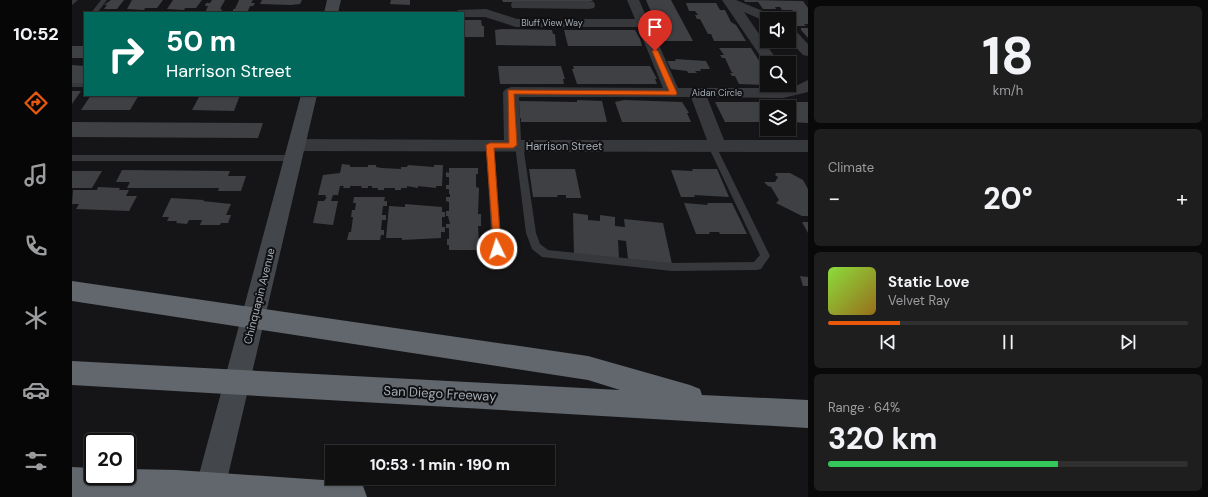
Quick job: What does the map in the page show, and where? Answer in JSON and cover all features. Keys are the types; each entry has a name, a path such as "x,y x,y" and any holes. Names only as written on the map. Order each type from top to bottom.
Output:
{"highway":[{"path":"72,291 588,368 726,409"},
{"name":"San Diego Freeway","path":"72,373 808,414"},
{"path":"72,482 177,485 352,497"},
{"path":"102,497 177,485"}],"street":[{"path":"331,12 334,0"},
{"path":"633,0 673,93"},
{"path":"727,1 760,15"},
{"path":"727,1 767,56"},
{"path":"517,5 589,5"},
{"path":"552,5 556,23"},
{"name":"Bluff View Way","path":"464,13 486,13 516,23 643,23"},
{"path":"796,39 808,52"},
{"name":"Aidan Circle","path":"796,88 803,89 808,85"},
{"name":"Aidan Circle","path":"516,145 511,92 783,92"},
{"path":"697,93 715,146"},
{"name":"Chinquapin Avenue","path":"208,497 309,96"},
{"name":"Harrison Street","path":"295,151 490,145 808,146"}],"lane":[{"path":"72,3 75,0"},
{"path":"95,12 104,0"},
{"path":"72,85 84,85"},
{"path":"490,145 497,249"},
{"path":"516,145 531,233 536,246 546,254 672,267 757,266 765,256 715,146"},
{"path":"72,158 295,151"}],"building":[{"path":"111,0 124,0 117,9 104,9 107,5 104,5"},
{"path":"132,0 163,0 157,8 145,8 144,10 127,9"},
{"path":"173,0 202,0 196,8 185,8 184,10 167,9"},
{"path":"212,0 225,0 220,9 222,9 221,12 205,12 208,6 205,6 206,3 210,3"},
{"path":"239,0 253,0 251,3 255,3 253,6 250,6 247,12 233,12 233,9 235,9"},
{"path":"262,0 302,0 300,4 291,5 260,4"},
{"path":"391,0 410,0 410,5 390,4"},
{"path":"502,0 592,0 593,1 503,2"},
{"path":"646,0 671,0 693,41 665,41"},
{"path":"744,0 803,1 808,8 808,24 804,24 806,26 796,26 796,12 792,10 782,10 780,7 775,7 776,9 763,9 758,2 745,2"},
{"path":"686,3 716,3 720,10 725,10 731,22 736,25 746,41 714,41 711,34 708,34 700,19 697,19 695,15 698,15 695,11 689,11"},
{"path":"775,11 788,11 788,12"},
{"path":"464,20 481,20 482,26 484,26 484,37 464,37"},
{"path":"801,28 808,28 808,38 801,30"},
{"path":"495,30 552,30 553,34 555,34 556,46 496,45"},
{"path":"564,30 635,30 642,46 568,46"},
{"path":"72,46 84,46 84,58 72,58"},
{"path":"719,48 751,48 760,62 760,85 739,84 735,76 732,76 730,73 733,73 725,58 722,58 720,55 724,55"},
{"path":"675,59 706,61 710,69 700,69 701,71 695,71 697,73 688,73 687,71 671,69 667,61 676,61"},
{"path":"72,65 84,66 84,83 72,83"},
{"path":"498,66 561,66 565,79 563,79 564,84 500,84"},
{"path":"573,66 650,66 657,79 655,79 657,84 577,84 572,69 574,69"},
{"path":"72,91 81,91 72,104"},
{"path":"90,96 138,96 130,110 81,110"},
{"path":"199,96 240,96 234,111 192,110"},
{"path":"577,100 602,101 607,122 521,122 519,101 577,102"},
{"path":"624,100 682,102 689,113 687,113 691,122 622,122 615,102"},
{"path":"715,102 760,102 760,122 725,122"},
{"path":"796,102 808,102 808,123 796,122"},
{"path":"72,122 263,123 258,138 72,137"},
{"path":"342,164 350,165 350,167 368,167 368,165 376,165 376,167 382,168 401,169 401,167 407,167 408,165 434,167 434,165 443,165 442,186 436,186 436,188 418,186 418,188 407,186 407,188 401,188 401,190 395,190 395,188 384,188 384,190 378,190 378,188 372,188 372,186 368,186 368,188 361,188 362,186 350,186 350,188 343,188 344,186 340,186 338,195 333,195 331,201 338,201 333,225 313,223 318,201 324,201 327,197 325,197 326,195 318,195 323,175 340,173"},
{"path":"449,168 478,168 478,174 476,174 476,187 479,188 478,214 481,214 481,226 478,226 479,243 482,243 483,250 449,250 447,239 449,239 449,228 446,228 446,224 450,224 448,216 446,216 446,211 449,211 449,202 446,201 446,197 450,197 450,194 449,189 446,189 446,185 449,185 449,177 446,177 446,172 449,173"},
{"path":"529,169 575,169 581,198 566,198 566,195 557,195 558,197 533,197"},
{"path":"692,169 717,169 729,197 694,195 695,197 681,197 671,170 693,171"},
{"path":"122,170 230,171 228,176 246,176 241,191 218,191 219,188 127,188 130,182 116,182"},
{"path":"72,171 102,171 92,188 72,188"},
{"path":"776,173 790,173 803,180 808,189 808,216 802,216 776,203 779,200 771,187 764,182 775,182 778,177 775,175"},
{"path":"98,187 129,190 126,196 137,196 129,211 76,209 79,204 72,204 73,190 97,190"},
{"path":"354,197 385,197 384,201 387,201 387,206 383,206 382,215 386,215 386,220 382,220 381,230 384,230 384,235 381,235 380,240 347,240 349,232 351,232 353,217 351,217 352,210 355,210 356,203 353,203"},
{"path":"171,198 204,200 203,201 231,204 226,215 231,215 228,223 221,223 220,225 200,225 202,220 189,220 187,224 176,223 177,221 167,221 169,217 162,217"},
{"path":"684,203 708,205 707,203 732,203 747,234 720,234 719,232 709,232 710,234 696,234"},
{"path":"405,204 442,207 442,212 445,212 445,217 442,217 442,227 445,227 445,232 441,232 441,238 402,240 402,238 386,238 389,206 405,207"},
{"path":"573,213 588,215 588,220 600,221 600,215 615,217 615,226 625,227 624,219 663,223 672,264 628,259 626,241 618,240 619,259 574,254"},
{"path":"802,222 808,222 808,233"},
{"path":"800,276 808,277 808,286 803,286"}],"route":[{"path":"497,249 490,145 513,145 511,92 673,93 655,51"}]}
